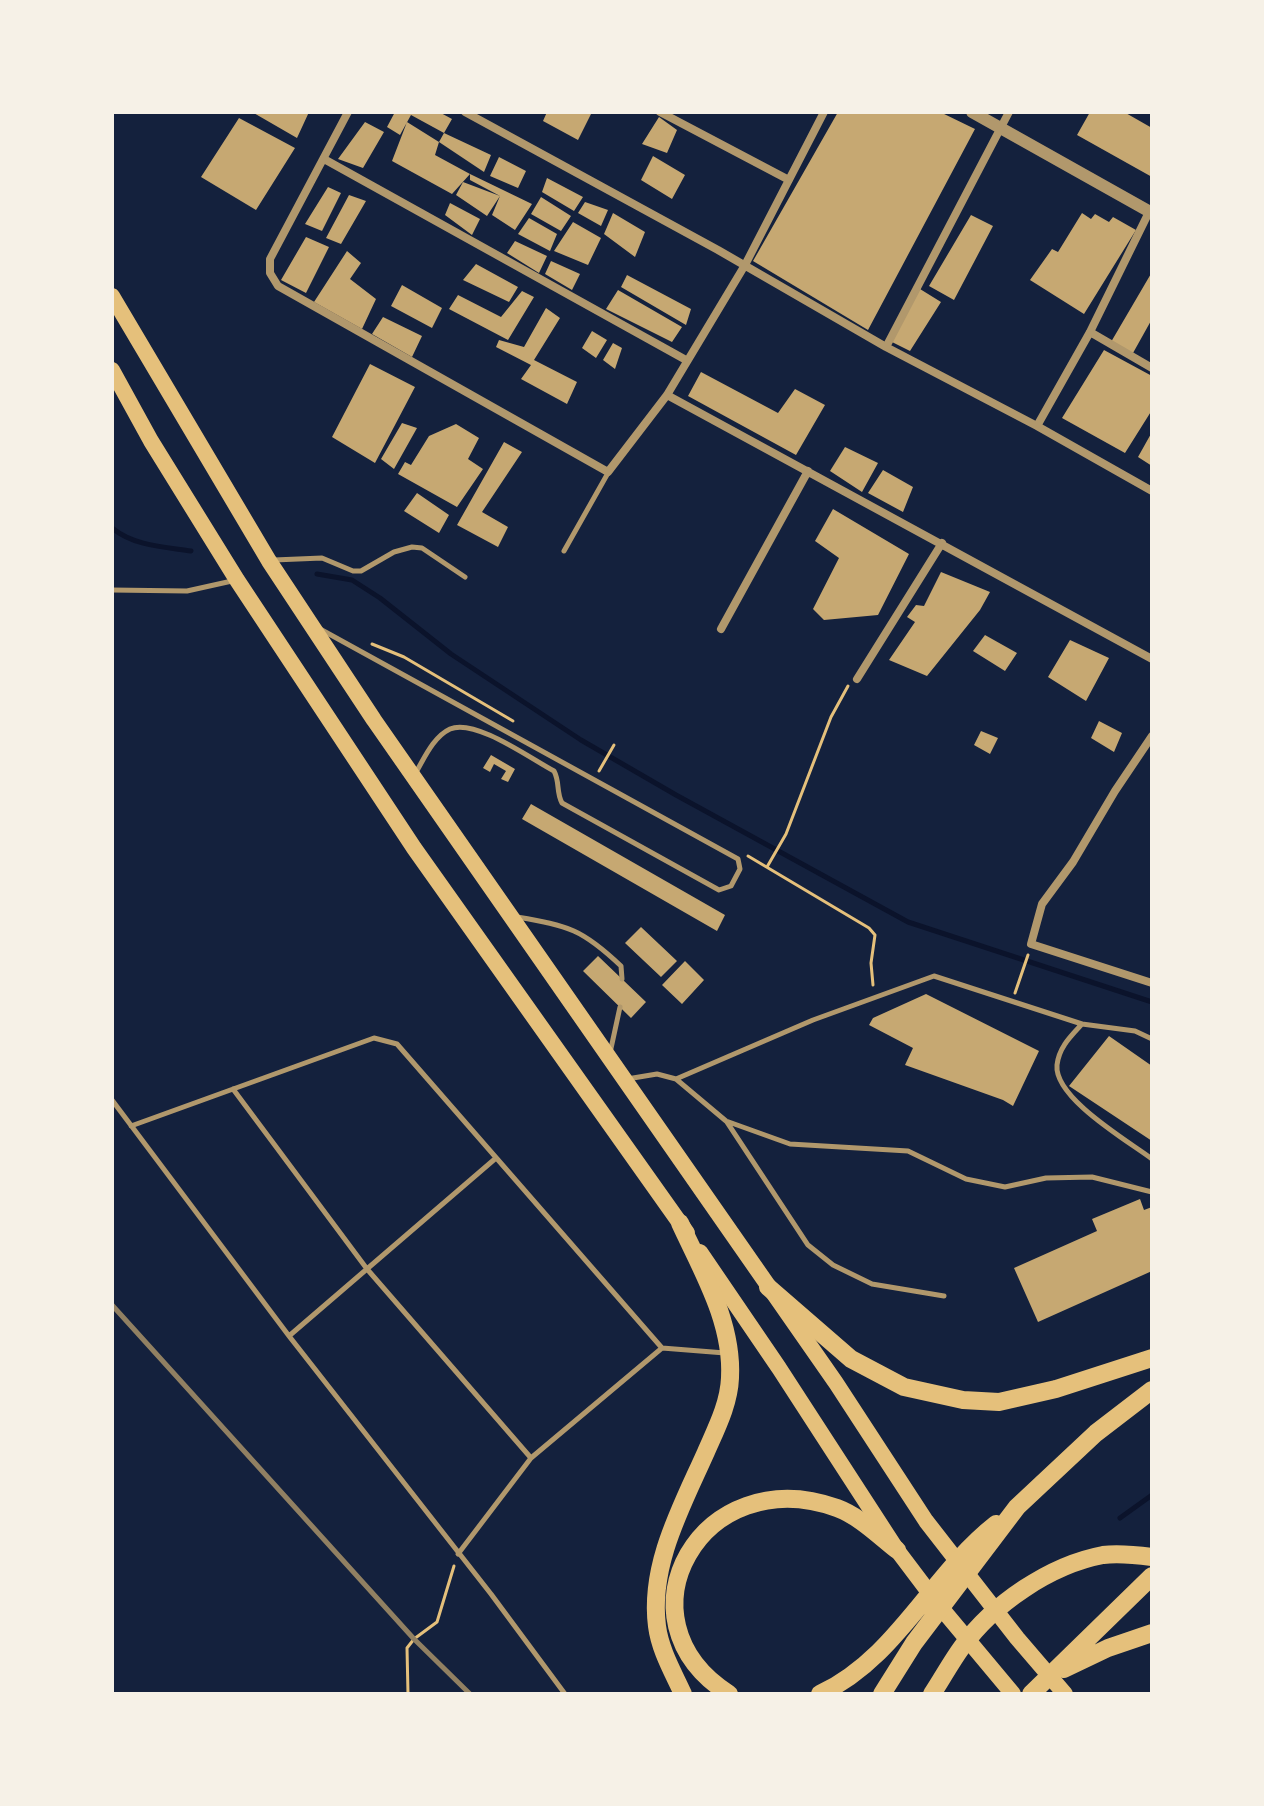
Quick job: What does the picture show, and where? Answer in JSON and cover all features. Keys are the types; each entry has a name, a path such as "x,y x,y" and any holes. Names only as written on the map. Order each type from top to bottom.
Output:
{"highway":[{"path":"680,1223 716,1302 730,1353 730,1381 721,1419 673,1528 663,1556 656,1592 657,1627 664,1655 683,1694"},
{"path":"768,1287 851,1359 904,1387 963,1400 999,1402 1042,1393 1152,1358"},
{"path":"820,1694 854,1676 904,1627 977,1539 1017,1507 1096,1433 1152,1390"},
{"path":"729,1694 697,1668 680,1641 675,1608 678,1582 685,1556 702,1533 739,1508 767,1499 788,1498 837,1508 856,1517 897,1550"},
{"path":"882,1694 914,1643 1017,1507"},
{"path":"932,1694 980,1626 999,1607 1031,1585 1068,1566 1104,1555 1152,1557"},
{"path":"1031,1694 1150,1578"},
{"path":"1047,1677 1108,1648 1152,1633"}],"main road":[{"path":"112,296 269,561 414,777 836,1383 926,1521 1008,1627 1065,1694"},
{"path":"112,370 151,441 237,580 414,848 680,1223 897,1550 1013,1694"}],"street":[{"path":"348,112 270,259 270,273 278,286 608,472 667,395 745,265 824,112"},
{"path":"465,112 745,265 886,347 1037,426 1152,491"},
{"path":"660,112 789,180"},
{"path":"972,112 1151,213 1037,426"},
{"path":"886,347 1009,112"},
{"path":"324,159 686,360"},
{"path":"1090,332 1152,368"},
{"path":"667,395 1152,659"},
{"path":"721,629 808,471"},
{"path":"857,679 942,543"},
{"path":"1152,736 1073,862 1042,904 1031,944 1152,983"}],"lane":[{"path":"564,551 608,472"},
{"path":"269,561 322,558 353,571 361,571 394,552 412,547 422,548 465,577"},
{"path":"112,590 187,591 237,580"},
{"path":"312,624 738,859 740,869 731,886 719,890 562,803 557,795 559,779 554,771 487,734 461,726 449,730 437,740 414,777"},
{"path":"509,916 561,924 579,932 621,966 622,979"},
{"path":"676,1079 813,1020 934,976 1082,1024 1135,1031 1152,1039"},
{"path":"608,1057 620,1007"},
{"path":"1082,1024 1063,1045 1057,1068 1063,1086 1076,1102 1152,1159"},
{"path":"131,1126 374,1038 386,1039 397,1044 662,1348"},
{"path":"625,1079 657,1074 676,1079 726,1121 808,1245 833,1265 872,1284 944,1296"},
{"path":"232,1089 367,1269 531,1458"},
{"path":"112,1100 565,1694"},
{"path":"726,1121 790,1144 908,1151 966,1179 1005,1187 1046,1178 1092,1177 1152,1192"},
{"path":"289,1336 496,1158"},
{"path":"458,1554 531,1458 662,1348 730,1353"}],"path":[{"path":"767,867 786,834 843,690 857,679"},
{"path":"599,771 612,747"},
{"path":"1013,1000 1029,950"},
{"path":"408,1694 407,1648 437,1622 458,1554"}],"building":[{"path":"252,112 309,112 297,138"},
{"path":"395,112 439,112 452,119 444,133 411,115 400,135 387,127"},
{"path":"547,112 592,112 578,140 543,121"},
{"path":"838,112 940,112 975,129 868,330 753,261"},
{"path":"1090,112 1124,112 1152,128 1152,177 1077,135"},
{"path":"659,117 677,130 667,153 642,144"},
{"path":"239,118 295,148 256,210 201,177"},
{"path":"365,122 384,132 363,168 338,159"},
{"path":"407,122 439,142 435,155 470,174 452,194 392,161"},
{"path":"444,133 491,155 484,172 439,142"},
{"path":"653,156 685,175 672,199 641,180"},
{"path":"499,157 526,171 518,188 490,176"},
{"path":"470,174 532,204 515,230 492,215 500,196 470,180"},
{"path":"547,178 583,197 574,211 542,192"},
{"path":"463,182 500,196 487,216 456,195"},
{"path":"328,187 341,193 322,231 305,224"},
{"path":"349,195 366,201 341,244 326,238"},
{"path":"541,197 571,216 561,231 531,214"},
{"path":"585,202 608,210 601,226 578,213"},
{"path":"450,203 480,219 472,235 445,215"},
{"path":"613,213 645,232 635,257 604,234"},
{"path":"1082,213 1091,219 1095,214 1109,222 1113,217 1136,230 1084,314 1030,280 1052,249 1058,252"},
{"path":"971,215 993,226 954,300 929,286"},
{"path":"529,218 557,234 550,251 518,234"},
{"path":"573,222 601,238 588,265 554,251"},
{"path":"306,237 329,247 306,293 281,280"},
{"path":"515,241 547,256 539,273 507,253"},
{"path":"347,251 361,263 350,279 376,299 362,329 314,302"},
{"path":"551,261 580,274 572,290 545,274"},
{"path":"476,264 518,287 509,302 463,280"},
{"path":"1152,272 1152,319 1133,353 1111,342"},
{"path":"627,275 691,309 686,325 621,287"},
{"path":"402,285 442,308 432,328 391,306"},
{"path":"920,289 941,302 910,351 890,341"},
{"path":"618,290 682,327 672,342 606,309"},
{"path":"522,291 534,297 508,340 449,309 458,295 501,317"},
{"path":"546,308 560,318 534,360 577,382 567,404 521,379 531,365 496,347 499,340 524,347"},
{"path":"383,317 422,336 412,357 372,334"},
{"path":"592,331 607,340 596,358 582,348"},
{"path":"613,343 622,348 615,369 603,360"},
{"path":"1104,350 1152,376 1152,410 1125,453 1062,418"},
{"path":"370,364 415,387 375,463 332,437"},
{"path":"701,372 778,413 795,389 825,405 796,455 688,396"},
{"path":"402,423 417,428 394,469 381,459"},
{"path":"456,424 479,438 468,459 483,469 457,507 398,474 405,462 411,465 429,436"},
{"path":"1152,432 1152,466 1138,457"},
{"path":"504,442 522,452 482,512 508,527 498,547 457,525"},
{"path":"845,447 878,463 862,492 830,471"},
{"path":"883,470 913,487 903,512 868,493"},
{"path":"417,493 449,515 439,533 404,511"},
{"path":"833,509 909,554 878,615 824,620 813,609 839,558 815,541"},
{"path":"941,572 990,592 980,610 927,676 889,660 915,622 907,617 916,605 924,606"},
{"path":"985,635 1017,653 1005,671 973,651"},
{"path":"1070,640 1109,658 1086,701 1048,677"},
{"path":"1099,721 1122,733 1114,752 1091,738"},
{"path":"981,731 998,738 990,754 974,745"},
{"path":"491,755 515,769 508,782 501,779 506,771 494,764 490,772 483,768"},
{"path":"531,804 725,915 717,931 522,819"},
{"path":"641,927 677,961 661,977 625,943"},
{"path":"598,956 646,1002 631,1018 583,971"},
{"path":"685,961 704,980 682,1004 662,985"},
{"path":"926,994 1039,1051 1013,1106 905,1065 913,1048 869,1025 873,1018"},
{"path":"1109,1036 1152,1066 1152,1141 1069,1086"},
{"path":"1140,1199 1144,1210 1152,1207 1152,1271 1038,1322 1014,1268 1097,1231 1092,1219"}],"waterway":[{"path":"112,528 140,542 191,551"},
{"path":"317,574 352,580 451,654 581,740 908,922 1152,1002"},
{"path":"1120,1518 1152,1495"}],"railway":[{"path":"112,1305 414,1639 470,1694"}]}
